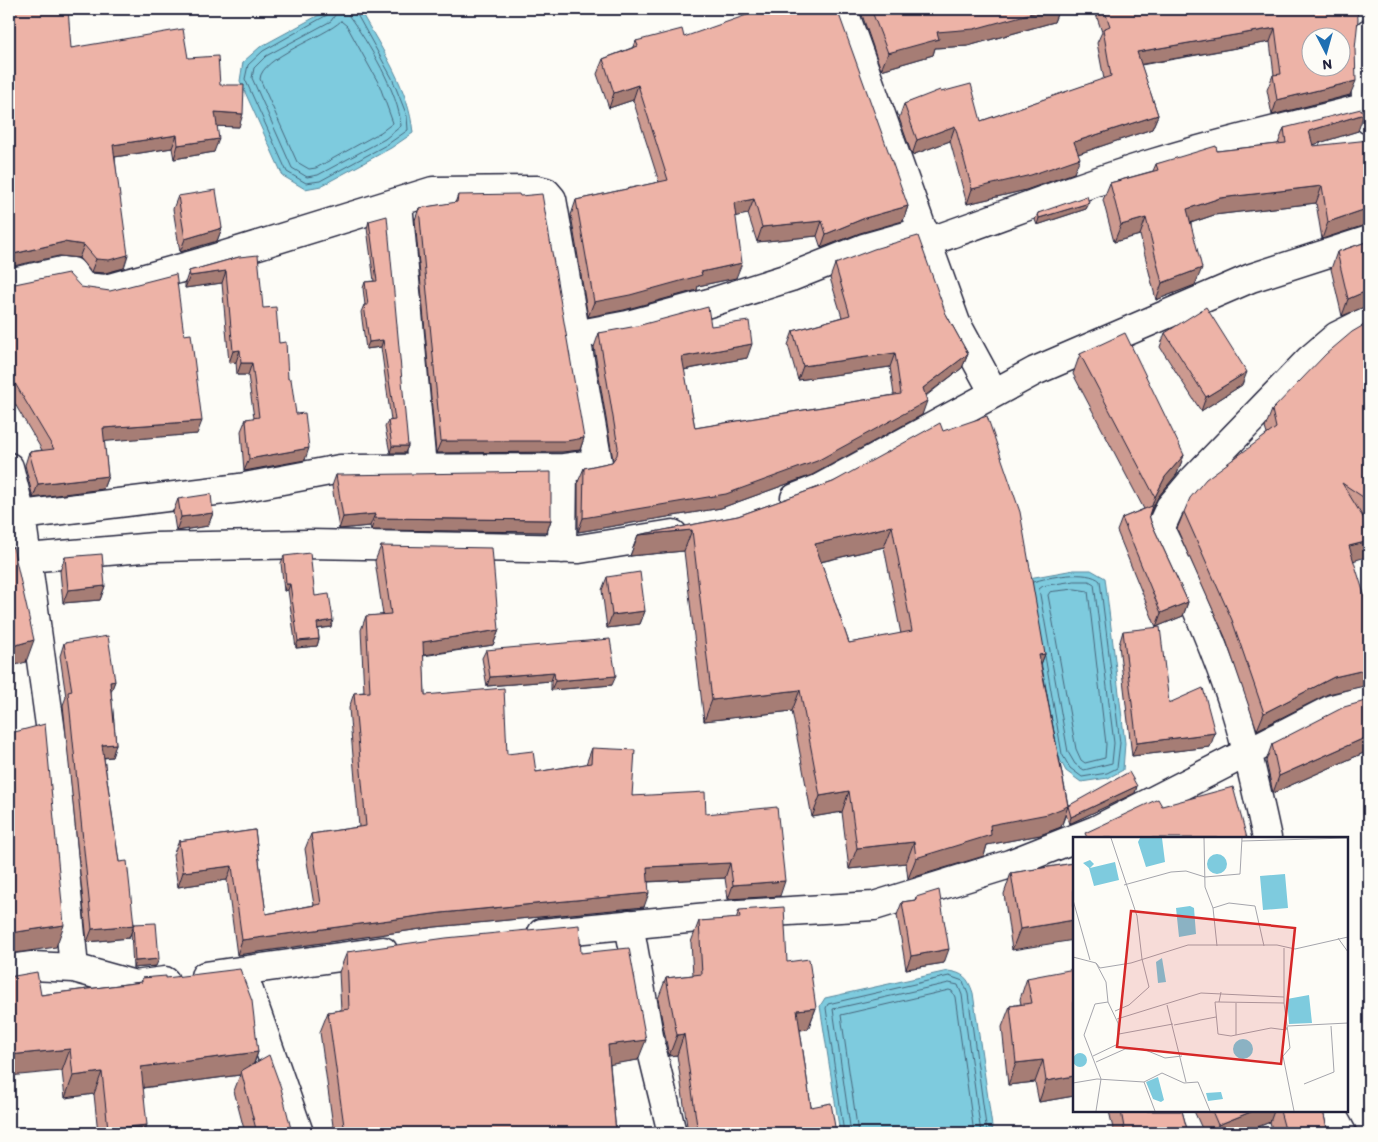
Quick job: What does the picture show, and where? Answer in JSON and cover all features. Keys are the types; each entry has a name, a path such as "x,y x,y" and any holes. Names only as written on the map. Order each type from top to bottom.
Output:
{"street":[{"path":"843,9 956,323 994,393"},
{"path":"575,335 628,325 709,303 791,277 864,248 926,236 1236,138 1368,113 1367,44 1369,33"},
{"path":"9,283 62,271 72,272 83,287 106,289 433,192 538,190 546,192 552,199 598,464 563,468 340,468 240,488 21,515"},
{"path":"398,203 422,467"},
{"path":"771,506 818,489 1035,371 1251,278 1369,240"},
{"path":"1267,837 1248,752 1235,710 1186,582 1160,529 1162,521 1192,481 1309,360 1337,336 1369,320"},
{"path":"9,467 21,515 54,754 74,968"},
{"path":"562,549 563,468"},
{"path":"27,558 154,546 308,544 579,550 699,528"},
{"path":"1078,837 1096,830 1332,710 1369,699"},
{"path":"514,936 739,914 874,906 1010,864 1073,839"},
{"path":"629,924 651,1047 672,1133"},
{"path":"9,969 32,966 74,968 135,985 408,947"},
{"path":"242,970 299,1133"},
{"path":"1331,1112 1342,1133"}],"water":[{"path":"330,9 357,9 362,14 401,86 411,117 413,133 391,148 321,186 305,189 283,176 240,81 243,62 260,47"},
{"path":"1074,570 1091,570 1105,578 1125,743 1123,770 1108,778 1081,782 1066,771 1058,756 1034,621 1029,578"},
{"path":"948,971 965,977 973,993 993,1133 840,1133 820,1006 825,998"}],"building":[{"path":"9,9 68,9 71,48 183,29 188,58 218,56 220,85 244,85 243,114 215,112 219,139 178,145 177,135 113,145 128,255 109,260 96,259 84,245 64,242 9,255"},
{"path":"764,9 837,9 908,206 865,218 826,234 822,221 762,227 754,199 734,203 742,263 701,272 702,275 630,295 594,302 576,200 668,180 638,85 614,93 603,59 638,46 636,41 682,29 684,37"},
{"path":"871,9 1047,9 974,29 937,32 939,39 888,53"},
{"path":"1104,9 1357,9 1356,81 1277,100 1273,75 1281,74 1275,28 1137,52 1158,115 1074,142 1080,158 1031,175 972,189 955,126 917,140 904,104 940,90 941,92 971,84 981,121 1111,76 1103,29 1110,26"},
{"path":"1361,109 1364,114 1309,131 1313,146 1369,140 1369,208 1328,222 1322,186 1220,198 1187,209 1202,268 1162,283 1146,218 1121,225 1110,183 1158,170 1156,164 1216,146 1217,151 1286,143 1284,128"},
{"path":"216,190 222,228 185,239 178,196"},
{"path":"519,194 520,196 542,194 584,438 566,441 441,441 419,208 457,202 458,195"},
{"path":"1087,196 1089,203 1039,218 1038,213"},
{"path":"387,216 408,446 392,446 388,421 395,420 383,340 369,342 364,305 368,305 365,282 377,281 369,221"},
{"path":"918,236 946,314 968,354 923,388 927,401 817,461 726,494 583,518 584,468 612,462 617,455 618,447 599,333 637,326 708,307 711,326 749,321 752,344 682,357 695,428 901,394 895,353 803,366 793,331 850,315 835,264 874,249"},
{"path":"1369,241 1369,290 1348,299 1337,252"},
{"path":"258,255 263,308 276,307 279,343 286,342 288,379 291,379 296,414 305,413 309,448 249,459 246,419 259,417 252,363 241,363 240,350 233,351 226,271 190,276 189,271 239,257"},
{"path":"68,273 81,287 110,291 176,274 184,335 191,334 202,421 103,428 108,476 38,484 29,452 54,449 10,375 9,284"},
{"path":"1206,307 1247,372 1206,397 1165,333"},
{"path":"1369,322 1369,501 1342,483 1369,527 1369,541 1349,546 1369,610 1369,669 1334,677 1264,713 1232,620 1184,512 1190,498 1206,479 1276,428 1272,410 1326,354 1352,332"},
{"path":"1125,333 1184,455 1165,477 1155,497 1080,354"},
{"path":"987,416 1020,512 1045,654 1039,655 1068,806 1048,814 990,825 991,835 916,858 914,842 857,848 849,791 820,796 800,690 712,700 692,530 638,535 738,516 833,482 940,423 943,431","holes":["892,526 912,631 849,643 815,544"]},
{"path":"551,472 551,520 375,518 375,514 343,517 336,475"},
{"path":"211,494 213,513 181,517 178,499"},
{"path":"1152,506 1149,515 1151,522 1188,602 1161,613 1122,518"},
{"path":"381,546 492,548 499,630 423,642 425,695 504,688 507,754 533,751 536,772 591,763 592,748 635,750 632,796 705,792 706,814 777,807 785,881 733,885 730,863 647,867 649,893 441,913 242,940 232,866 183,872 179,841 255,830 266,914 321,904 311,834 366,826 354,693 370,692 366,616 391,614"},
{"path":"13,547 34,640 9,647 9,549"},
{"path":"310,553 315,596 329,594 333,620 317,623 319,639 298,641 290,584 286,584 284,556"},
{"path":"102,554 105,586 68,590 65,557"},
{"path":"640,572 645,611 612,615 607,577"},
{"path":"1160,627 1169,703 1203,688 1215,733 1137,743 1123,631"},
{"path":"108,636 115,681 110,682 116,744 102,745 119,862 127,861 134,925 92,929 68,692 72,691 64,643"},
{"path":"610,639 616,676 555,681 554,672 490,677 486,650"},
{"path":"1369,700 1369,736 1279,776 1272,744 1344,707"},
{"path":"9,724 11,733 45,724 64,925 10,933 9,928"},
{"path":"1129,772 1137,786 1071,817 1068,806"},
{"path":"1233,787 1247,837 1087,837 1085,833 1158,799 1162,806"},
{"path":"1073,863 1073,920 1020,929 1011,873"},
{"path":"939,890 949,949 911,956 902,902 916,900 916,897"},
{"path":"784,907 787,962 809,959 816,1008 797,1010 811,1107 831,1103 836,1133 698,1133 684,1034 677,1035 666,978 702,974 699,921 740,918 739,910"},
{"path":"156,923 159,959 135,961 133,924"},
{"path":"579,925 581,953 629,948 646,1040 608,1045 616,1133 345,1133 328,1012 349,1009 347,952 446,938"},
{"path":"240,969 252,1001 258,1052 141,1067 147,1125 108,1129 102,1072 73,1076 70,1049 9,1055 9,977 37,972 41,995 142,982 142,978 166,976 166,978"},
{"path":"1073,969 1073,1076 1046,1081 1043,1060 1016,1063 1010,1006 1032,1003 1027,978"},
{"path":"269,1055 281,1088 292,1133 257,1133 241,1071"},
{"path":"1121,1112 1182,1112 1188,1133 1125,1133"},
{"path":"1212,1112 1250,1112 1218,1125"},
{"path":"1280,1112 1323,1112 1328,1133 1286,1133"}]}
